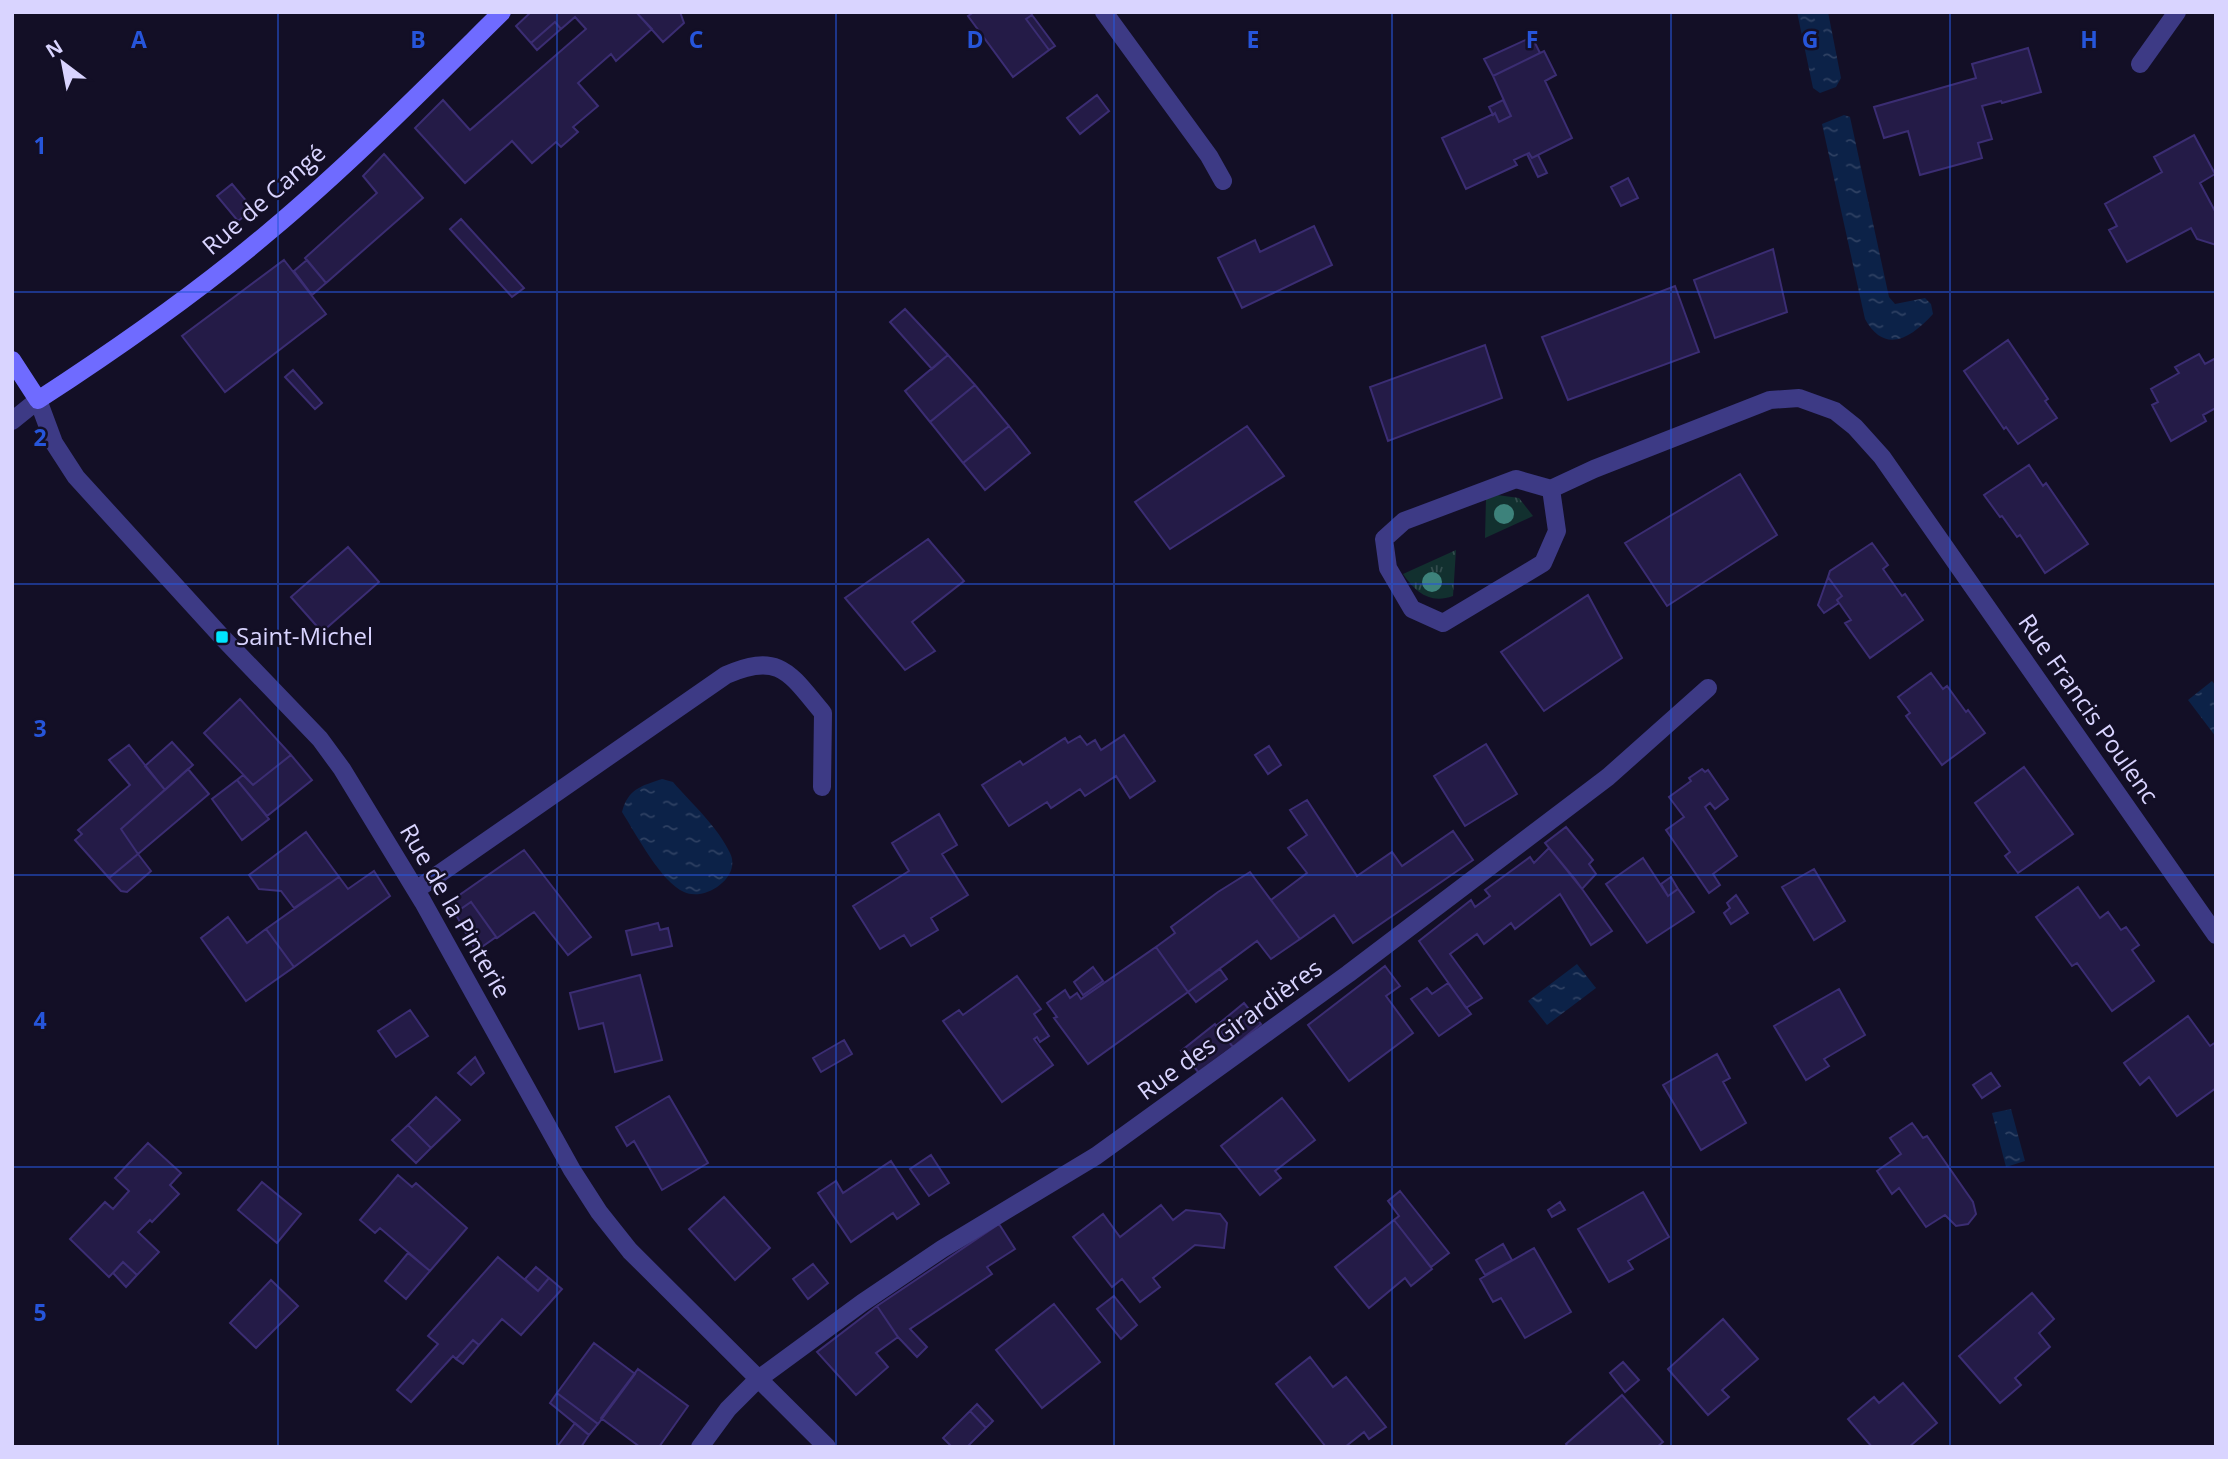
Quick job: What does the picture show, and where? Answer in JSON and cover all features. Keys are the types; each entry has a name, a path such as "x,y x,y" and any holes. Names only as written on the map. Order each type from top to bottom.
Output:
{"street":[{"name":"Rue de Cangé","path":"38,400 105,357 271,231 406,107 502,12"},
{"path":"1104,12 1209,156 1223,181"},
{"path":"2140,64 2177,12"},
{"path":"12,360 38,400 12,421"},
{"name":"Rue Francis Poulenc","path":"1551,489 1594,469 1770,400 1798,398 1835,411 1855,427 1882,457 2216,935"},
{"name":"Rue de la Pinterie","path":"38,400 54,443 76,477 324,744 342,769 416,890 572,1170 599,1212 630,1251 827,1447"},
{"path":"1516,479 1551,489 1557,531 1544,563 1443,623 1412,609 1388,568 1384,540 1404,520 1516,479"},
{"path":"416,890 726,675 748,665 764,664 783,669 822,713 822,787"},
{"name":"Rue des Girardières","path":"700,1447 728,1409 757,1380 862,1303 942,1249 1096,1156 1348,974 1608,777 1708,688"}],"green space":[{"path":"1497,495 1519,498 1533,516 1485,538 1486,499"},
{"path":"1456,550 1453,596 1430,598 1413,587 1403,574"}],"water":[{"path":"1797,12 1828,12 1841,78 1836,87 1820,93 1813,88"},
{"path":"1844,115 1850,117 1889,297 1895,304 1925,298 1931,304 1933,314 1916,330 1898,339 1881,337 1865,319 1822,124"},
{"path":"2212,681 2216,686 2216,737 2188,700"},
{"path":"662,779 673,782 712,825 730,853 731,871 726,879 702,894 684,892 675,887 650,856 622,812 632,793 642,786"},
{"path":"1577,964 1596,988 1547,1025 1528,1001"},
{"path":"2011,1109 2025,1161 2006,1167 1992,1113"}],"building":[{"path":"531,12 636,12 652,29 616,61 611,54 578,83 598,106 573,127 578,132 561,147 556,142 532,163 512,141 465,183 415,128 443,100 470,130 586,29 575,17 561,29 555,22 531,43 516,26"},
{"path":"636,12 680,12 684,23 663,42"},
{"path":"974,12 1030,12 1032,15 1026,19 1049,50 1013,77 968,16"},
{"path":"1032,15 1055,46 1049,50 1026,19"},
{"path":"555,22 561,29 537,50 531,43"},
{"path":"1532,37 1540,53 1493,76 1484,59"},
{"path":"2028,48 2041,92 1982,106 1992,139 1978,143 1982,158 1920,175 1908,131 1884,138 1874,107 1976,78 1972,64"},
{"path":"1544,51 1556,75 1545,81 1572,138 1532,158 1529,153 1514,160 1517,165 1466,189 1442,138 1495,113 1499,122 1511,116 1493,76"},
{"path":"1097,95 1109,111 1080,134 1067,118"},
{"path":"1503,100 1511,116 1499,122 1489,107"},
{"path":"2194,135 2215,174 2200,183 2216,213 2216,245 2197,239 2191,228 2127,262 2109,230 2117,226 2105,204 2162,172 2154,157"},
{"path":"384,154 423,198 326,283 305,258 377,193 363,176"},
{"path":"1527,154 1532,158 1538,155 1547,173 1538,177"},
{"path":"1628,178 1638,198 1621,206 1611,187"},
{"path":"232,184 253,209 238,221 217,196"},
{"path":"461,219 524,288 512,297 450,229"},
{"path":"1314,226 1332,265 1242,308 1218,258 1255,240 1260,252"},
{"path":"1773,249 1787,312 1715,338 1694,280"},
{"path":"284,260 326,314 225,392 182,336"},
{"path":"307,260 326,283 312,295 294,271"},
{"path":"1675,286 1699,352 1568,400 1542,337"},
{"path":"905,309 948,355 932,369 890,322"},
{"path":"2008,340 2048,399 2045,401 2057,418 2018,444 2006,427 2004,429 1964,371"},
{"path":"1485,345 1502,398 1388,441 1370,387"},
{"path":"2199,354 2205,364 2216,358 2216,408 2203,415 2206,421 2171,441 2152,405 2158,402 2151,389 2179,373 2175,367"},
{"path":"948,355 975,385 930,422 905,391"},
{"path":"293,370 322,403 315,409 285,377"},
{"path":"975,385 1009,426 963,463 930,422"},
{"path":"1009,426 1030,453 985,490 963,463"},
{"path":"1247,426 1284,476 1170,549 1135,502"},
{"path":"2029,465 2043,486 2046,483 2088,544 2045,573 2020,535 2017,537 1984,495"},
{"path":"1740,474 1777,535 1667,606 1625,543"},
{"path":"928,539 964,581 912,622 935,651 905,670 845,598"},
{"path":"1872,543 1888,565 1883,569 1923,620 1870,658 1845,623 1851,620 1837,600 1842,596 1828,577 1830,571"},
{"path":"348,547 379,582 322,632 291,597"},
{"path":"1828,577 1842,596 1837,600 1839,603 1824,613 1818,605"},
{"path":"1588,595 1622,658 1544,711 1501,652"},
{"path":"1931,673 1943,689 1947,686 1985,733 1942,765 1906,716 1910,713 1898,697"},
{"path":"240,699 291,755 253,785 204,733"},
{"path":"1124,735 1155,781 1130,798 1116,776 1085,796 1080,789 1051,808 1047,802 1009,826 982,785 1020,761 1023,765 1065,738 1068,743 1080,736 1087,745 1095,740 1101,750"},
{"path":"172,742 193,765 165,790 145,766"},
{"path":"1486,744 1517,794 1465,826 1434,776"},
{"path":"129,745 165,790 121,829 138,854 109,878 75,840 82,834 78,830 130,785 109,760"},
{"path":"1269,746 1281,765 1268,774 1255,755"},
{"path":"291,755 312,780 267,816 237,780 243,775 253,785"},
{"path":"2024,767 2073,834 2018,873 2005,856 2010,852 1975,803"},
{"path":"188,769 209,794 138,854 121,829"},
{"path":"1702,769 1705,772 1708,770 1728,799 1715,809 1710,803 1705,807 1737,856 1713,874 1720,885 1709,893 1666,830 1684,817 1669,797"},
{"path":"237,780 269,819 242,840 212,799"},
{"path":"1307,800 1357,876 1392,852 1402,866 1453,831 1473,860 1353,943 1334,915 1300,939 1271,900 1307,873 1288,848 1307,835 1290,810"},
{"path":"939,814 957,845 942,854 968,895 931,918 938,930 911,946 904,935 880,949 853,906 909,871 892,843"},
{"path":"1566,827 1593,860 1589,864 1596,874 1582,889 1545,843"},
{"path":"306,832 339,877 294,908 281,891 259,889 249,875"},
{"path":"1549,848 1612,931 1591,945 1560,894 1515,929 1511,923 1484,944 1477,934 1450,954 1482,998 1466,1008 1419,941 1471,900 1475,907 1490,896 1485,890 1530,857 1534,863"},
{"path":"524,850 591,937 568,955 534,912 497,938 471,902 455,913 448,903"},
{"path":"138,854 151,871 127,892 121,891 109,878"},
{"path":"1643,858 1668,896 1678,889 1694,912 1647,943 1606,884"},
{"path":"1814,869 1845,921 1814,940 1782,887"},
{"path":"374,871 390,896 294,967 266,929 339,877 348,889"},
{"path":"1250,872 1300,939 1271,959 1257,941 1188,992 1156,947 1175,933 1171,927"},
{"path":"1671,877 1678,889 1668,896 1661,884"},
{"path":"2078,887 2100,918 2108,912 2121,930 2126,927 2139,945 2132,950 2154,981 2112,1011 2077,963 2072,966 2036,917"},
{"path":"1736,895 1748,913 1731,924 1724,913 1730,908 1727,903"},
{"path":"471,902 496,937 476,951 455,913"},
{"path":"228,917 247,943 266,929 294,967 246,1001 201,938"},
{"path":"658,923 660,930 668,928 672,946 632,955 626,931"},
{"path":"1156,947 1188,992 1088,1064 1054,1018 1057,1017 1047,1003 1065,990 1070,998 1077,993 1081,999"},
{"path":"1385,966 1400,986 1386,996 1413,1033 1349,1081 1308,1025"},
{"path":"1093,967 1103,981 1083,995 1074,982"},
{"path":"1220,969 1227,979 1196,1002 1188,992"},
{"path":"640,975 662,1060 615,1072 603,1023 579,1029 570,993"},
{"path":"1017,976 1041,1009 1034,1014 1049,1036 1040,1042 1037,1037 1034,1039 1053,1065 1002,1102 943,1021 959,1010 963,1015"},
{"path":"1448,983 1471,1014 1439,1036 1411,999 1427,988 1432,994"},
{"path":"1839,989 1865,1035 1824,1059 1829,1066 1806,1080 1774,1026"},
{"path":"1244,1003 1261,1024 1233,1047 1216,1026"},
{"path":"410,1010 428,1036 396,1057 378,1031"},
{"path":"2188,1016 2210,1046 2216,1042 2216,1088 2177,1116 2149,1077 2140,1085 2124,1063"},
{"path":"1215,1024 1233,1047 1199,1073 1181,1051"},
{"path":"844,1040 852,1054 821,1072 813,1058"},
{"path":"1717,1054 1730,1078 1723,1082 1746,1123 1701,1150 1663,1085"},
{"path":"475,1057 484,1073 471,1085 458,1073"},
{"path":"1991,1073 2000,1086 1982,1098 1973,1085"},
{"path":"669,1096 708,1163 662,1190 634,1141 627,1146 616,1127"},
{"path":"436,1097 460,1120 431,1148 408,1125"},
{"path":"1282,1098 1315,1140 1275,1171 1281,1178 1260,1195 1221,1146"},
{"path":"1912,1123 1923,1138 1927,1136 1973,1202 1976,1214 1968,1224 1956,1226 1945,1215 1926,1227 1899,1188 1892,1194 1877,1171 1901,1154 1890,1138"},
{"path":"408,1125 431,1148 416,1163 392,1140"},
{"path":"148,1143 181,1173 170,1185 179,1194 152,1222 150,1220 138,1232 159,1252 137,1275 123,1262 109,1277 70,1239 105,1202 113,1209 129,1191 115,1178"},
{"path":"931,1155 949,1183 929,1196 910,1169"},
{"path":"891,1161 919,1204 897,1219 893,1213 851,1242 818,1193 836,1181 843,1193"},
{"path":"398,1175 412,1187 416,1183 467,1228 430,1271 380,1228 375,1233 360,1220"},
{"path":"262,1182 301,1214 277,1243 238,1210"},
{"path":"1400,1191 1449,1253 1431,1267 1394,1220 1399,1216 1388,1201"},
{"path":"1643,1192 1669,1237 1628,1261 1633,1269 1609,1282 1578,1229"},
{"path":"724,1197 770,1248 735,1280 689,1229"},
{"path":"1560,1202 1565,1210 1552,1217 1548,1210"},
{"path":"1161,1205 1173,1220 1186,1210 1220,1214 1227,1223 1224,1248 1195,1245 1153,1278 1160,1287 1140,1302 1122,1279 1112,1287 1073,1237 1103,1214 1120,1237"},
{"path":"1394,1220 1432,1269 1411,1286 1405,1278 1369,1308 1335,1267"},
{"path":"999,1224 1015,1249 987,1267 992,1274 910,1329 927,1347 917,1357 898,1337 877,1306"},
{"path":"1503,1244 1512,1260 1485,1275 1476,1260"},
{"path":"1534,1248 1571,1312 1525,1338 1501,1298 1493,1302 1480,1279"},
{"path":"408,1253 430,1271 406,1299 385,1281"},
{"path":"498,1257 538,1291 549,1278 562,1289 521,1335 502,1319 479,1345 473,1340 456,1359 453,1356 411,1402 397,1390 438,1344 428,1336"},
{"path":"123,1262 137,1275 126,1287 113,1273"},
{"path":"813,1264 828,1283 808,1299 793,1279"},
{"path":"536,1267 549,1278 538,1291 525,1279"},
{"path":"271,1280 298,1306 256,1348 230,1323"},
{"path":"2032,1293 2054,1319 2039,1333 2050,1347 2015,1378 2021,1385 2000,1403 1959,1356"},
{"path":"1114,1296 1137,1325 1121,1339 1097,1309"},
{"path":"1054,1304 1100,1362 1042,1408 996,1350"},
{"path":"877,1306 898,1337 876,1353 888,1367 856,1395 817,1352"},
{"path":"1723,1319 1758,1359 1722,1390 1729,1397 1708,1415 1668,1369"},
{"path":"473,1340 479,1345 463,1364 456,1359"},
{"path":"594,1343 635,1374 598,1424 557,1393"},
{"path":"1310,1357 1333,1387 1346,1377 1386,1427 1369,1439 1364,1432 1345,1447 1326,1447 1276,1384"},
{"path":"1623,1362 1639,1380 1625,1392 1610,1373"},
{"path":"638,1369 688,1406 659,1447 640,1447 601,1418"},
{"path":"1903,1383 1937,1423 1909,1447 1872,1447 1848,1419 1874,1397 1879,1403"},
{"path":"557,1393 598,1424 589,1435 550,1403"},
{"path":"1622,1395 1663,1442 1657,1447 1568,1447 1566,1444"},
{"path":"977,1404 993,1421 986,1428 970,1411"},
{"path":"970,1411 986,1428 967,1447 952,1447 943,1438"},
{"path":"575,1423 589,1435 581,1447 557,1447"}],"place":[{"name":"Saint-Michel","path":"222,637"}]}
